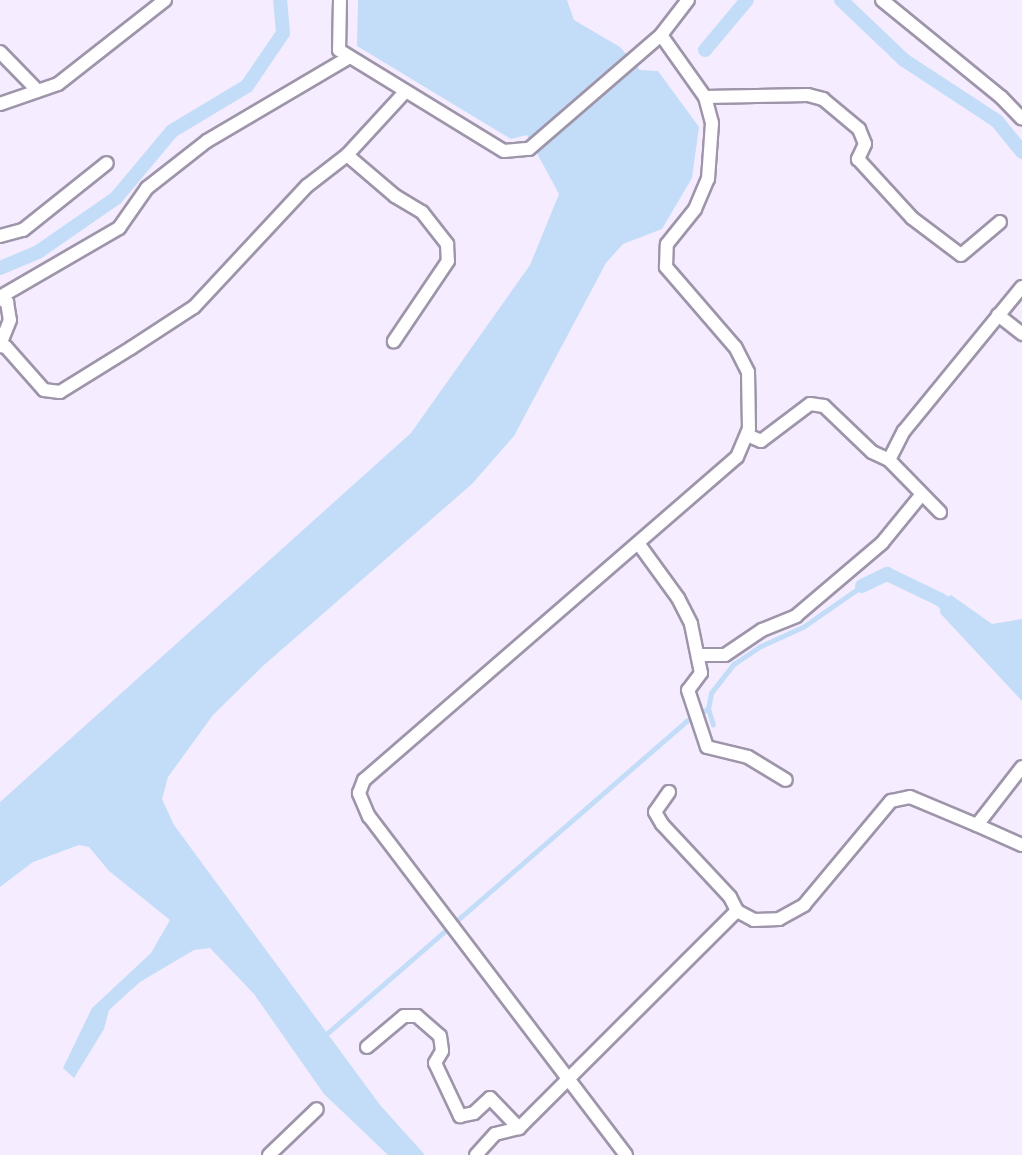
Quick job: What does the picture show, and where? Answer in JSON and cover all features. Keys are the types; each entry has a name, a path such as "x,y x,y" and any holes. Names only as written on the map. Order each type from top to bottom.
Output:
{"street":[{"path":"0,104 58,84 165,0"},
{"path":"340,0 339,50 348,58 504,151 529,149 661,34 688,0"},
{"path":"882,0 1001,97 1022,119"},
{"path":"626,1155 369,817 359,793 364,780 737,457 747,435 748,372 735,347 666,267 667,244 695,209 708,179 712,123 705,97 661,34"},
{"path":"0,52 38,91"},
{"path":"348,58 207,141 147,188 119,228 0,298 7,302 10,320 0,346 6,347 44,390 60,392 194,307 307,186 347,155 405,92"},
{"path":"705,97 808,95 823,99 859,129 865,144 858,159 912,218 961,255 1000,222"},
{"path":"347,155 395,196 422,212 447,244 448,261 394,341"},
{"path":"0,236 23,230 107,163"},
{"path":"889,460 904,431 1022,287"},
{"path":"998,315 1022,334"},
{"path":"747,435 761,441 810,404 824,406 872,453 889,460 940,512"},
{"path":"698,655 725,655 762,630 796,616 882,543 922,494"},
{"path":"638,543 678,598 698,655 701,673 688,690 707,747 748,757 786,780"},
{"path":"976,825 1022,767"},
{"path":"669,792 656,812 662,824 730,897 737,911 754,920 779,919 804,905 891,801 910,797 1022,845"},
{"path":"476,1155 495,1134 519,1128 737,911"},
{"path":"367,1047 404,1016 417,1016 440,1036 442,1051 435,1063 460,1116 474,1113 490,1098 519,1128"},
{"path":"269,1155 317,1109"}],"water":[{"path":"358,0 567,0 574,20 620,47 640,70 658,71 699,127 692,178 662,229 623,244 606,263 514,436 472,484 264,665 213,715 168,777 162,799 174,825 380,1105 425,1155 388,1155 324,1094 254,994 210,948 194,950 140,982 109,1010 104,1029 74,1078 63,1068 92,1008 151,953 170,920 109,871 89,847 79,845 33,862 0,887 0,802 411,433 530,265 559,194 527,135 511,139 357,46"},
{"path":"951,595 992,624 1022,619 1022,701 940,613 941,600"}],"waterway":[{"path":"0,268 38,252 116,198 172,131 247,86 283,33 280,0"},
{"path":"705,50 747,0"},
{"path":"841,0 904,60 997,121 1022,152"},
{"path":"862,586 887,574 941,600 955,613"},
{"path":"713,725 708,709 711,693 734,664 761,646 803,627 862,586"},
{"path":"323,1037 686,721 708,709"}]}
